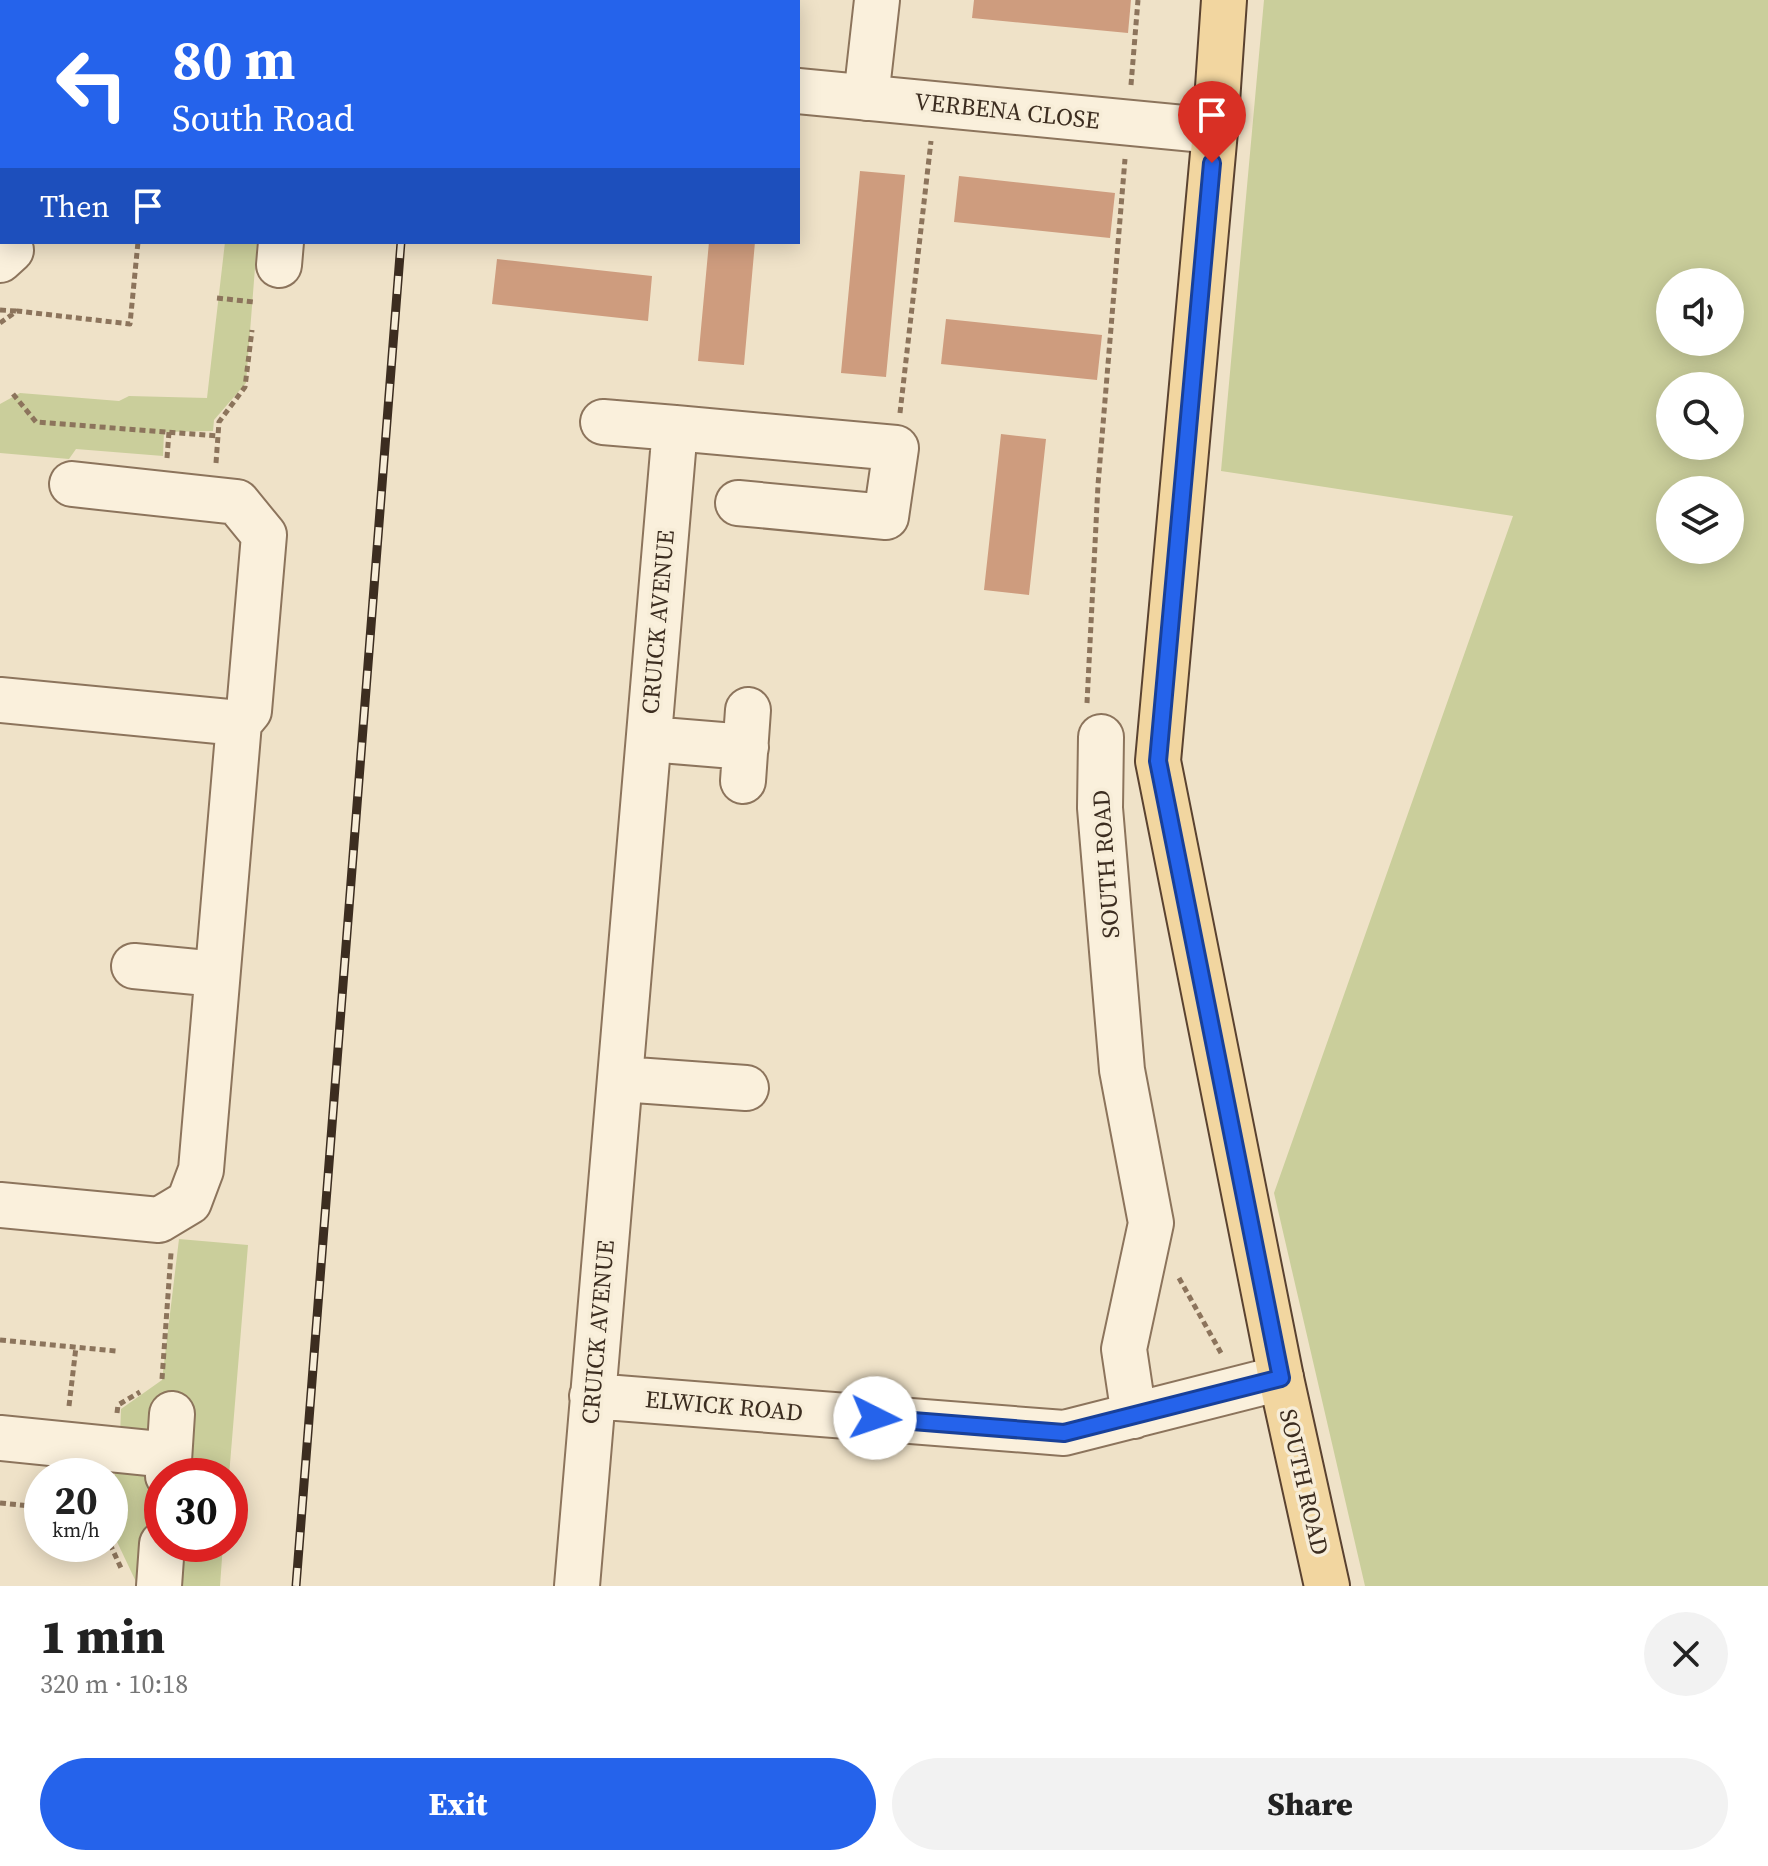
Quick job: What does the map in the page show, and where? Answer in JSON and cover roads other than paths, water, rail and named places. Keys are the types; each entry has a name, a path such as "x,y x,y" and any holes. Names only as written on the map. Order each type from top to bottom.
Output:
{"main road":[{"name":"SOUTH ROAD","path":"1224,0 1158,761 1281,1378 1327,1586"}],"street":[{"path":"866,98 877,0"},
{"name":"VERBENA CLOSE","path":"800,91 1215,131"},
{"path":"603,422 896,448 886,517 738,503"},
{"name":"CRUICK AVENUE","path":"577,1586 675,428"},
{"path":"0,1205 159,1220 189,1202 201,1170 239,723 249,711 264,535 237,502 72,484"},
{"path":"0,700 239,723"},
{"name":"SOUTH ROAD","path":"1101,737 1100,808 1122,1070 1151,1223 1124,1349 1134,1416"},
{"name":"CRUICK AVENUE","path":"649,739 746,746"},
{"path":"134,966 217,974"},
{"path":"621,1079 746,1090"},
{"name":"ELWICK ROAD","path":"592,1396 1064,1433 1281,1378"},
{"path":"0,1438 113,1450 170,1448"},
{"path":"159,1586 161,1562"}],"railway":[{"path":"296,1586 401,244"}]}
